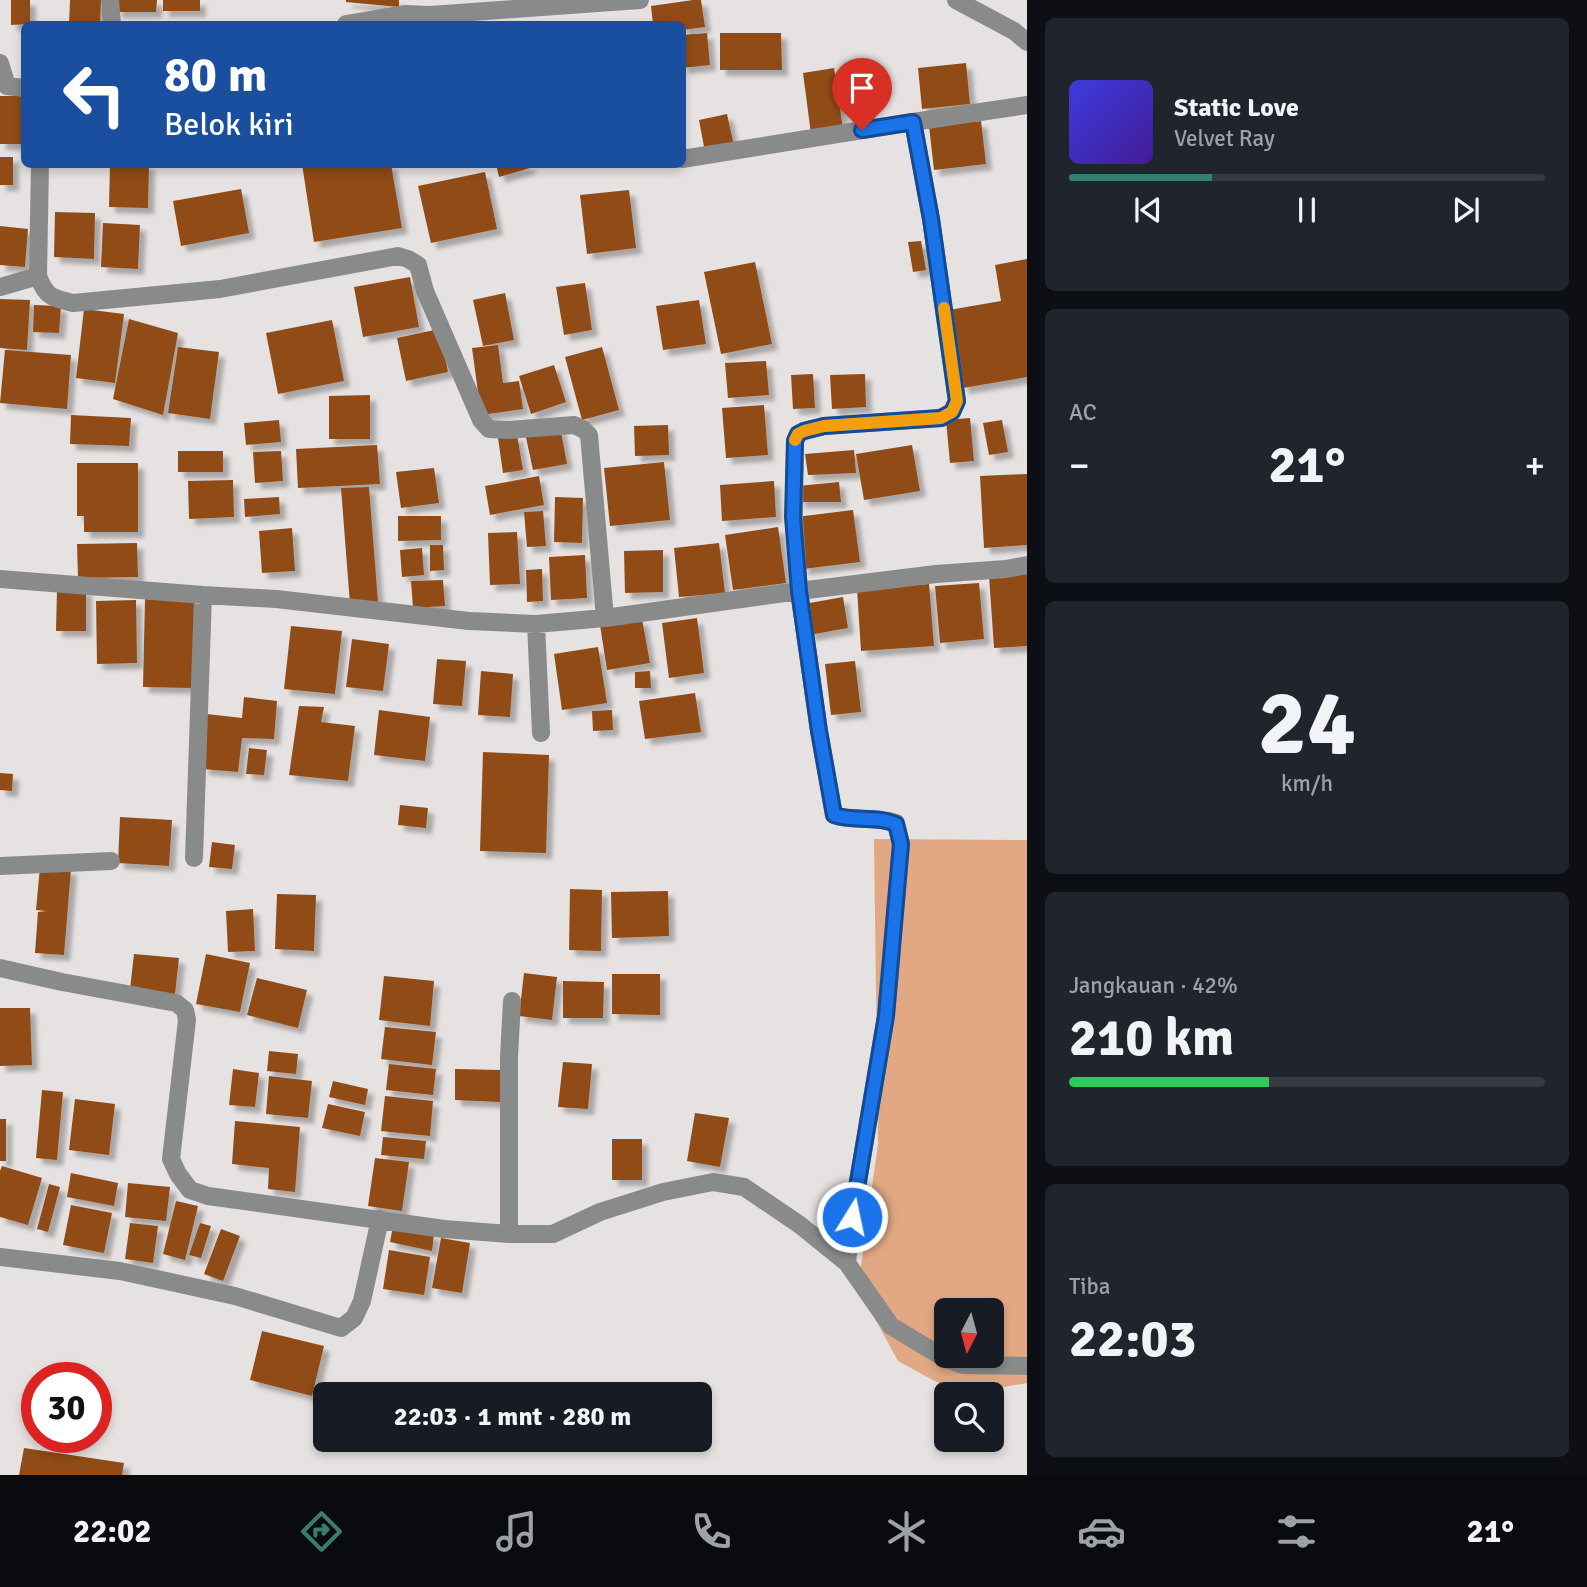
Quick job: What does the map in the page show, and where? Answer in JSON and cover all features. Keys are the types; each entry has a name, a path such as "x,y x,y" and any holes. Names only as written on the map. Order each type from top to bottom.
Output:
{"street":[{"path":"110,0 112,21"},
{"path":"357,21 406,7 431,20 640,0"},
{"path":"956,0 1014,31 1027,42"},
{"path":"0,63 7,86 21,88"},
{"path":"686,158 1027,105"},
{"path":"847,1263 852,1217 886,1016 901,844 896,824 885,819 842,818 834,815 799,591 793,517 795,441 798,434 824,426 941,418 952,412 957,401 931,219 913,122"},
{"path":"40,168 38,276 43,290 53,298 73,303 220,289 398,256 418,265 425,291 481,420 489,429 573,425 589,435 605,618"},
{"path":"0,287 38,276"},
{"path":"0,579 203,596 276,599 469,621 536,624 605,618 799,591 1027,565"},
{"path":"194,858 203,596"},
{"path":"536,624 541,733"},
{"path":"0,866 111,860"},
{"path":"0,968 176,1003 185,1010 187,1020 171,1159 178,1174 191,1190 208,1196 444,1229 553,1234 600,1212 663,1192 713,1182 744,1187 800,1225 847,1263 891,1326 946,1359 963,1365 1027,1366"},
{"path":"509,1234 509,1057 512,1001"},
{"path":"0,1257 133,1274 235,1296 341,1328 354,1318 362,1301 380,1220"}],"shaded area":[{"path":"874,839 1027,840 1027,1383 1004,1387 1004,1382 936,1382 898,1361 858,1288 878,1144"}],"building":[{"path":"11,0 30,0 30,21 11,25"},
{"path":"70,0 101,0 100,21 69,21"},
{"path":"116,0 157,0 156,12 116,12"},
{"path":"163,0 200,0 200,11 163,11"},
{"path":"399,0 399,7 346,2"},
{"path":"701,0 705,27 686,29 686,21 653,21 651,6"},
{"path":"707,33 710,65 686,68 686,35"},
{"path":"720,33 781,33 782,70 720,70"},
{"path":"966,63 970,104 922,109 918,68"},
{"path":"834,68 843,129 811,134 803,73"},
{"path":"0,96 21,96 21,144 0,144"},
{"path":"727,114 734,146 705,152 699,120"},
{"path":"981,121 986,164 934,170 929,126"},
{"path":"0,157 13,157 13,185 0,185"},
{"path":"110,168 149,168 148,208 109,207"},
{"path":"303,168 392,168 402,228 314,242"},
{"path":"497,168 530,168 499,177"},
{"path":"485,172 497,229 431,243 418,186"},
{"path":"241,189 249,233 181,246 173,201"},
{"path":"629,190 636,248 587,254 580,195"},
{"path":"55,212 95,213 94,259 54,257"},
{"path":"103,223 140,225 138,269 101,267"},
{"path":"0,226 28,229 25,267 0,265"},
{"path":"921,241 926,270 913,272 908,242"},
{"path":"1027,259 1027,377 963,388 949,310 1001,301 995,265"},
{"path":"755,262 772,344 721,354 704,272"},
{"path":"410,277 419,327 363,337 354,287"},
{"path":"585,283 592,330 564,335 556,287"},
{"path":"505,293 514,340 483,346 473,300"},
{"path":"0,299 30,300 27,350 0,348"},
{"path":"699,300 706,344 663,350 656,306"},
{"path":"34,305 61,306 59,333 33,332"},
{"path":"84,309 124,314 115,383 76,378"},
{"path":"129,319 178,333 163,415 113,399"},
{"path":"332,320 344,381 278,394 266,333"},
{"path":"439,329 448,372 406,381 397,338"},
{"path":"498,345 503,383 519,381 523,409 481,415 472,348"},
{"path":"178,347 219,352 210,419 168,413"},
{"path":"602,347 619,410 582,420 565,357"},
{"path":"5,350 71,355 67,409 0,403"},
{"path":"766,361 769,395 728,398 725,363"},
{"path":"554,365 566,402 531,414 519,376"},
{"path":"813,374 815,408 793,409 791,375"},
{"path":"865,374 866,407 832,409 830,375"},
{"path":"370,395 370,439 329,439 329,396"},
{"path":"764,405 768,455 726,458 722,408"},
{"path":"71,415 131,418 129,446 70,444"},
{"path":"970,418 974,461 950,463 946,420"},
{"path":"279,420 281,442 246,445 244,423"},
{"path":"1002,420 1008,452 989,455 983,423"},
{"path":"668,425 669,455 635,456 634,426"},
{"path":"560,427 567,464 533,470 525,433"},
{"path":"517,435 523,470 503,473 498,438"},
{"path":"377,445 380,484 298,488 296,449"},
{"path":"912,445 920,491 864,500 856,454"},
{"path":"854,450 856,473 808,475 805,454"},
{"path":"178,451 223,451 223,472 178,472"},
{"path":"281,451 283,481 255,483 253,452"},
{"path":"664,462 670,520 610,526 604,468"},
{"path":"77,463 138,463 138,532 84,532 84,516 77,516"},
{"path":"434,468 439,503 401,508 396,472"},
{"path":"1027,474 1027,545 984,548 980,476"},
{"path":"539,476 544,505 490,515 485,486"},
{"path":"233,480 234,517 189,519 188,481"},
{"path":"774,481 776,517 722,521 720,485"},
{"path":"839,482 841,502 799,502 798,486"},
{"path":"369,487 378,602 350,604 341,488"},
{"path":"279,497 280,514 245,517 244,499"},
{"path":"555,497 583,498 582,543 554,542"},
{"path":"853,510 860,562 803,569 796,517"},
{"path":"543,511 546,546 527,547 524,512"},
{"path":"398,516 441,516 441,540 398,541"},
{"path":"778,527 786,583 733,590 725,535"},
{"path":"292,528 295,571 262,573 259,531"},
{"path":"517,532 520,584 490,585 488,533"},
{"path":"137,543 138,577 78,578 77,544"},
{"path":"719,543 725,593 679,597 674,548"},
{"path":"430,545 443,545 444,570 430,571"},
{"path":"422,548 424,575 402,577 400,550"},
{"path":"663,550 663,592 625,593 624,551"},
{"path":"585,555 587,598 551,600 549,557"},
{"path":"542,569 543,601 527,602 526,570"},
{"path":"1027,574 1027,646 994,648 989,576"},
{"path":"443,580 445,606 413,608 411,581"},
{"path":"979,583 984,639 940,643 935,586"},
{"path":"929,584 934,646 861,651 857,589"},
{"path":"57,589 86,589 86,631 56,631"},
{"path":"843,597 848,628 809,635 804,604"},
{"path":"145,599 195,601 192,688 143,687"},
{"path":"136,600 137,663 97,664 96,601"},
{"path":"697,618 704,673 669,678 662,623"},
{"path":"642,619 650,663 607,670 600,625"},
{"path":"291,626 342,631 335,694 284,689"},
{"path":"352,639 389,644 383,691 346,687"},
{"path":"598,647 607,703 562,710 554,654"},
{"path":"437,659 466,661 462,706 433,704"},
{"path":"855,661 861,712 831,715 825,664"},
{"path":"481,671 513,674 510,717 478,715"},
{"path":"650,671 651,688 635,688 635,672"},
{"path":"695,693 701,732 645,739 639,701"},
{"path":"244,697 277,701 274,739 242,738 238,772 203,769 207,714 242,718"},
{"path":"299,706 324,707 321,722 355,726 348,781 289,775"},
{"path":"379,710 430,717 425,761 374,755"},
{"path":"612,710 613,730 593,731 592,711"},
{"path":"249,748 267,750 264,775 246,774"},
{"path":"483,752 549,755 546,853 480,851"},
{"path":"0,773 13,774 12,791 0,790"},
{"path":"400,805 428,808 426,828 398,825"},
{"path":"120,817 172,820 169,866 118,863"},
{"path":"212,842 235,845 232,869 209,867"},
{"path":"40,867 71,869 64,955 35,953 38,912 47,911 36,910"},
{"path":"570,889 602,890 601,951 569,950"},
{"path":"668,891 669,936 612,938 611,892"},
{"path":"277,894 316,895 314,951 275,949"},
{"path":"253,909 255,951 228,952 226,911"},
{"path":"134,954 179,958 175,994 130,989"},
{"path":"206,954 250,963 240,1012 196,1004"},
{"path":"524,973 557,977 552,1020 519,1016"},
{"path":"612,974 660,974 660,1015 612,1014"},
{"path":"384,976 434,981 430,1026 379,1020"},
{"path":"257,978 307,990 298,1028 247,1015"},
{"path":"563,981 604,982 603,1018 563,1018"},
{"path":"0,1008 30,1008 32,1065 0,1066"},
{"path":"385,1027 436,1032 432,1065 381,1059"},
{"path":"269,1051 298,1054 296,1074 267,1071"},
{"path":"563,1062 592,1064 588,1109 558,1107"},
{"path":"389,1064 436,1069 433,1095 386,1090"},
{"path":"233,1069 259,1073 255,1107 229,1105"},
{"path":"455,1069 501,1070 500,1102 455,1100"},
{"path":"269,1076 312,1081 308,1118 266,1114"},
{"path":"333,1081 368,1089 365,1105 329,1097"},
{"path":"42,1090 63,1092 57,1160 36,1158"},
{"path":"385,1096 433,1101 430,1136 381,1131"},
{"path":"75,1099 115,1104 109,1155 69,1150"},
{"path":"328,1104 365,1112 360,1136 322,1128"},
{"path":"695,1113 729,1118 720,1167 687,1161"},
{"path":"0,1119 6,1119 6,1161 0,1161"},
{"path":"235,1121 300,1127 295,1192 268,1189 269,1168 232,1164"},
{"path":"383,1137 426,1141 424,1159 381,1155"},
{"path":"612,1139 642,1139 642,1180 612,1180"},
{"path":"375,1158 409,1162 402,1211 368,1206"},
{"path":"2,1166 42,1178 28,1225 0,1217"},
{"path":"71,1173 118,1183 114,1206 67,1197"},
{"path":"128,1183 170,1187 166,1221 125,1217"},
{"path":"49,1184 60,1187 48,1232 37,1229"},
{"path":"176,1201 198,1206 185,1260 163,1254"},
{"path":"71,1205 112,1213 104,1253 63,1245"},
{"path":"130,1223 158,1226 153,1263 125,1259"},
{"path":"200,1223 211,1226 201,1258 189,1255"},
{"path":"393,1226 434,1234 432,1251 390,1242"},
{"path":"221,1229 240,1236 223,1281 204,1274"},
{"path":"441,1238 470,1243 462,1293 432,1288"},
{"path":"389,1250 430,1257 424,1295 383,1289"},
{"path":"262,1331 324,1346 315,1382 313,1382 312,1396 250,1380"},
{"path":"23,1453 57,1453 124,1463 122,1475 19,1475"}],"slow traffic":[{"path":"795,440 798,434 804,431 824,426 941,418 952,412 957,401 944,308"}],"route":[{"path":"852,1217 886,1016 901,844 896,824 885,819 842,818 834,815 799,591 793,517 795,441 798,434 824,426 941,418 952,412 957,401 931,219 913,122 862,130"}]}
